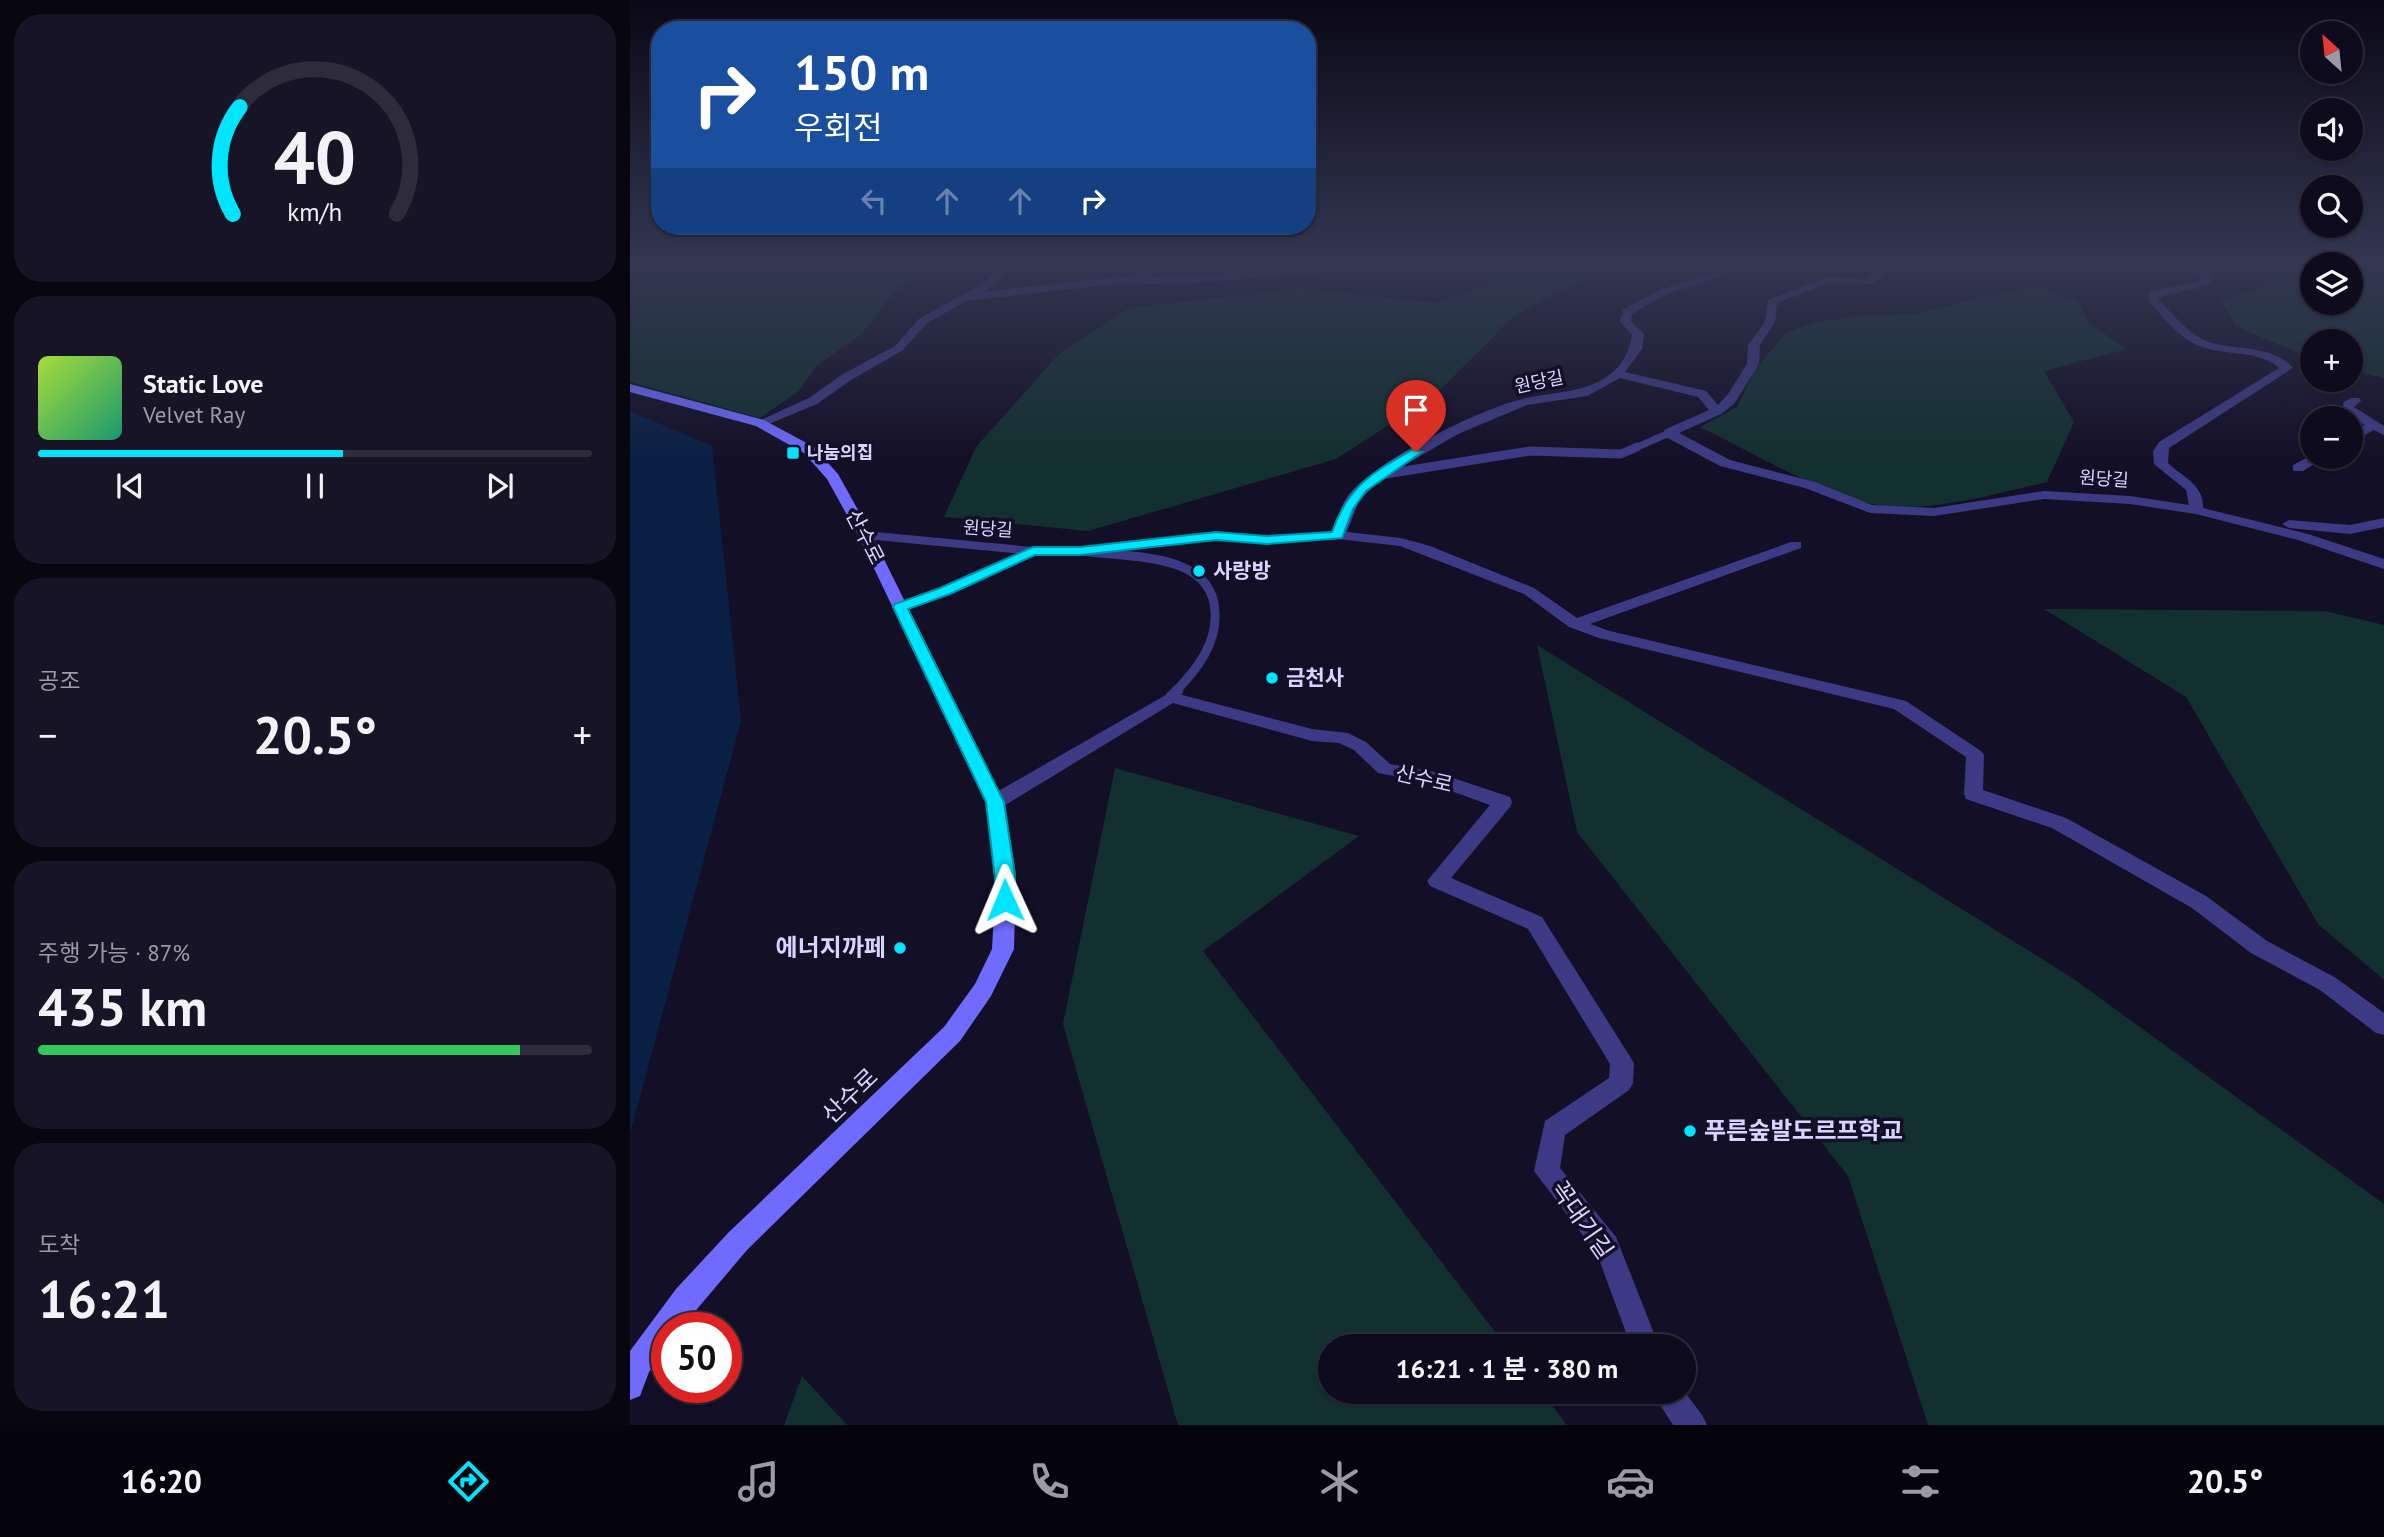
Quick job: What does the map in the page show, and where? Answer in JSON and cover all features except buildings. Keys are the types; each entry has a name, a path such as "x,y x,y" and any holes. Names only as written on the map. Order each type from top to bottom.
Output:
{"main road":[{"name":"산수로","path":"630,388 760,423 794,439 821,462 865,535 995,802 1006,875 1003,949 983,990 952,1034 738,1241 686,1299 638,1364 630,1386"}],"street":[{"path":"760,423 813,401 847,377 900,348 919,328"},
{"path":"1632,328 1638,334 1638,341 1618,374 1702,394 1717,411"},
{"path":"1669,433 1717,411 1734,398 1746,372 1753,364 1754,345 1765,328"},
{"path":"2184,328 2196,340 2213,347 2267,357 2287,368 2164,445 2160,451 2161,464 2192,487 2196,506 2302,526 2361,528 2384,522"},
{"name":"원당길","path":"865,535 1033,551 1080,551 1206,536 1267,540 1338,535 1353,499 1376,476 1453,431 1536,399 1595,389 1618,374"},
{"path":"2355,401 2348,405 2348,409 2378,428"},
{"name":"원당길","path":"1669,433 1725,463 1810,485 1870,509 1934,512 2044,495 2196,506 2382,562"},
{"path":"1338,535 1401,541 1425,549 1529,591 1575,624 1605,635 1900,705 1975,755 1973,794 2059,823 2199,902 2259,947 2328,984 2384,1026"},
{"path":"1575,624 1796,545"},
{"path":"995,802 1171,697"},
{"name":"산수로","path":"1171,697 1312,735 1342,737 1360,746 1385,769 1428,776 1503,802 1437,881 1535,923 1622,1063 1621,1083"},
{"name":"꼭대기길","path":"1621,1083 1554,1129 1547,1171 1606,1246 1640,1334"},
{"path":"1675,1404 1692,1425"}],"lane":[{"path":"1376,476 1530,451 1614,455 1669,433"},
{"path":"900,607 945,591 1033,551"},
{"path":"1080,551 1172,565 1195,572 1206,580 1213,592 1217,627 1195,671 1171,697"}],"green space":[{"path":"630,328 866,328 816,366 799,391 760,418 630,382"},
{"path":"1098,328 1502,328 1434,396 1336,459 1088,531 944,517 976,447 1059,354"},
{"path":"1799,328 2097,328 2127,349 2044,371 2074,422 2047,482 1960,502 1893,507 1852,499 1808,482 1700,427 1737,407 1753,373 1785,333"},
{"path":"2242,328 2384,328 2384,378 2363,373 2363,329 2300,329 2300,354"},
{"path":"2044,609 2325,611 2384,625 2384,980 2318,924 2186,697"},
{"path":"1537,645 2071,977 2384,1204 2384,1425 1928,1425 1848,1176 1577,832"},
{"path":"1115,768 1359,836 1203,951 1497,1334 1318,1334 1318,1404 1551,1404 1567,1425 1178,1425 1063,1024"},
{"path":"802,1376 847,1425 784,1425"}],"water":[{"path":"630,411 712,446 741,721 630,1134"}],"place":[{"name":"나눔의집","path":"793,453"},
{"name":"사랑방","path":"1199,571"},
{"name":"금천사","path":"1272,678"},
{"name":"에너지까페","path":"900,948"},
{"name":"푸른숲발도르프학교","path":"1690,1131"}],"route":[{"path":"1005,900 1006,875 995,802 900,607 945,591 1033,551 1080,551 1196,537 1267,540 1338,535 1347,508 1362,488 1376,476 1416,452"}]}
